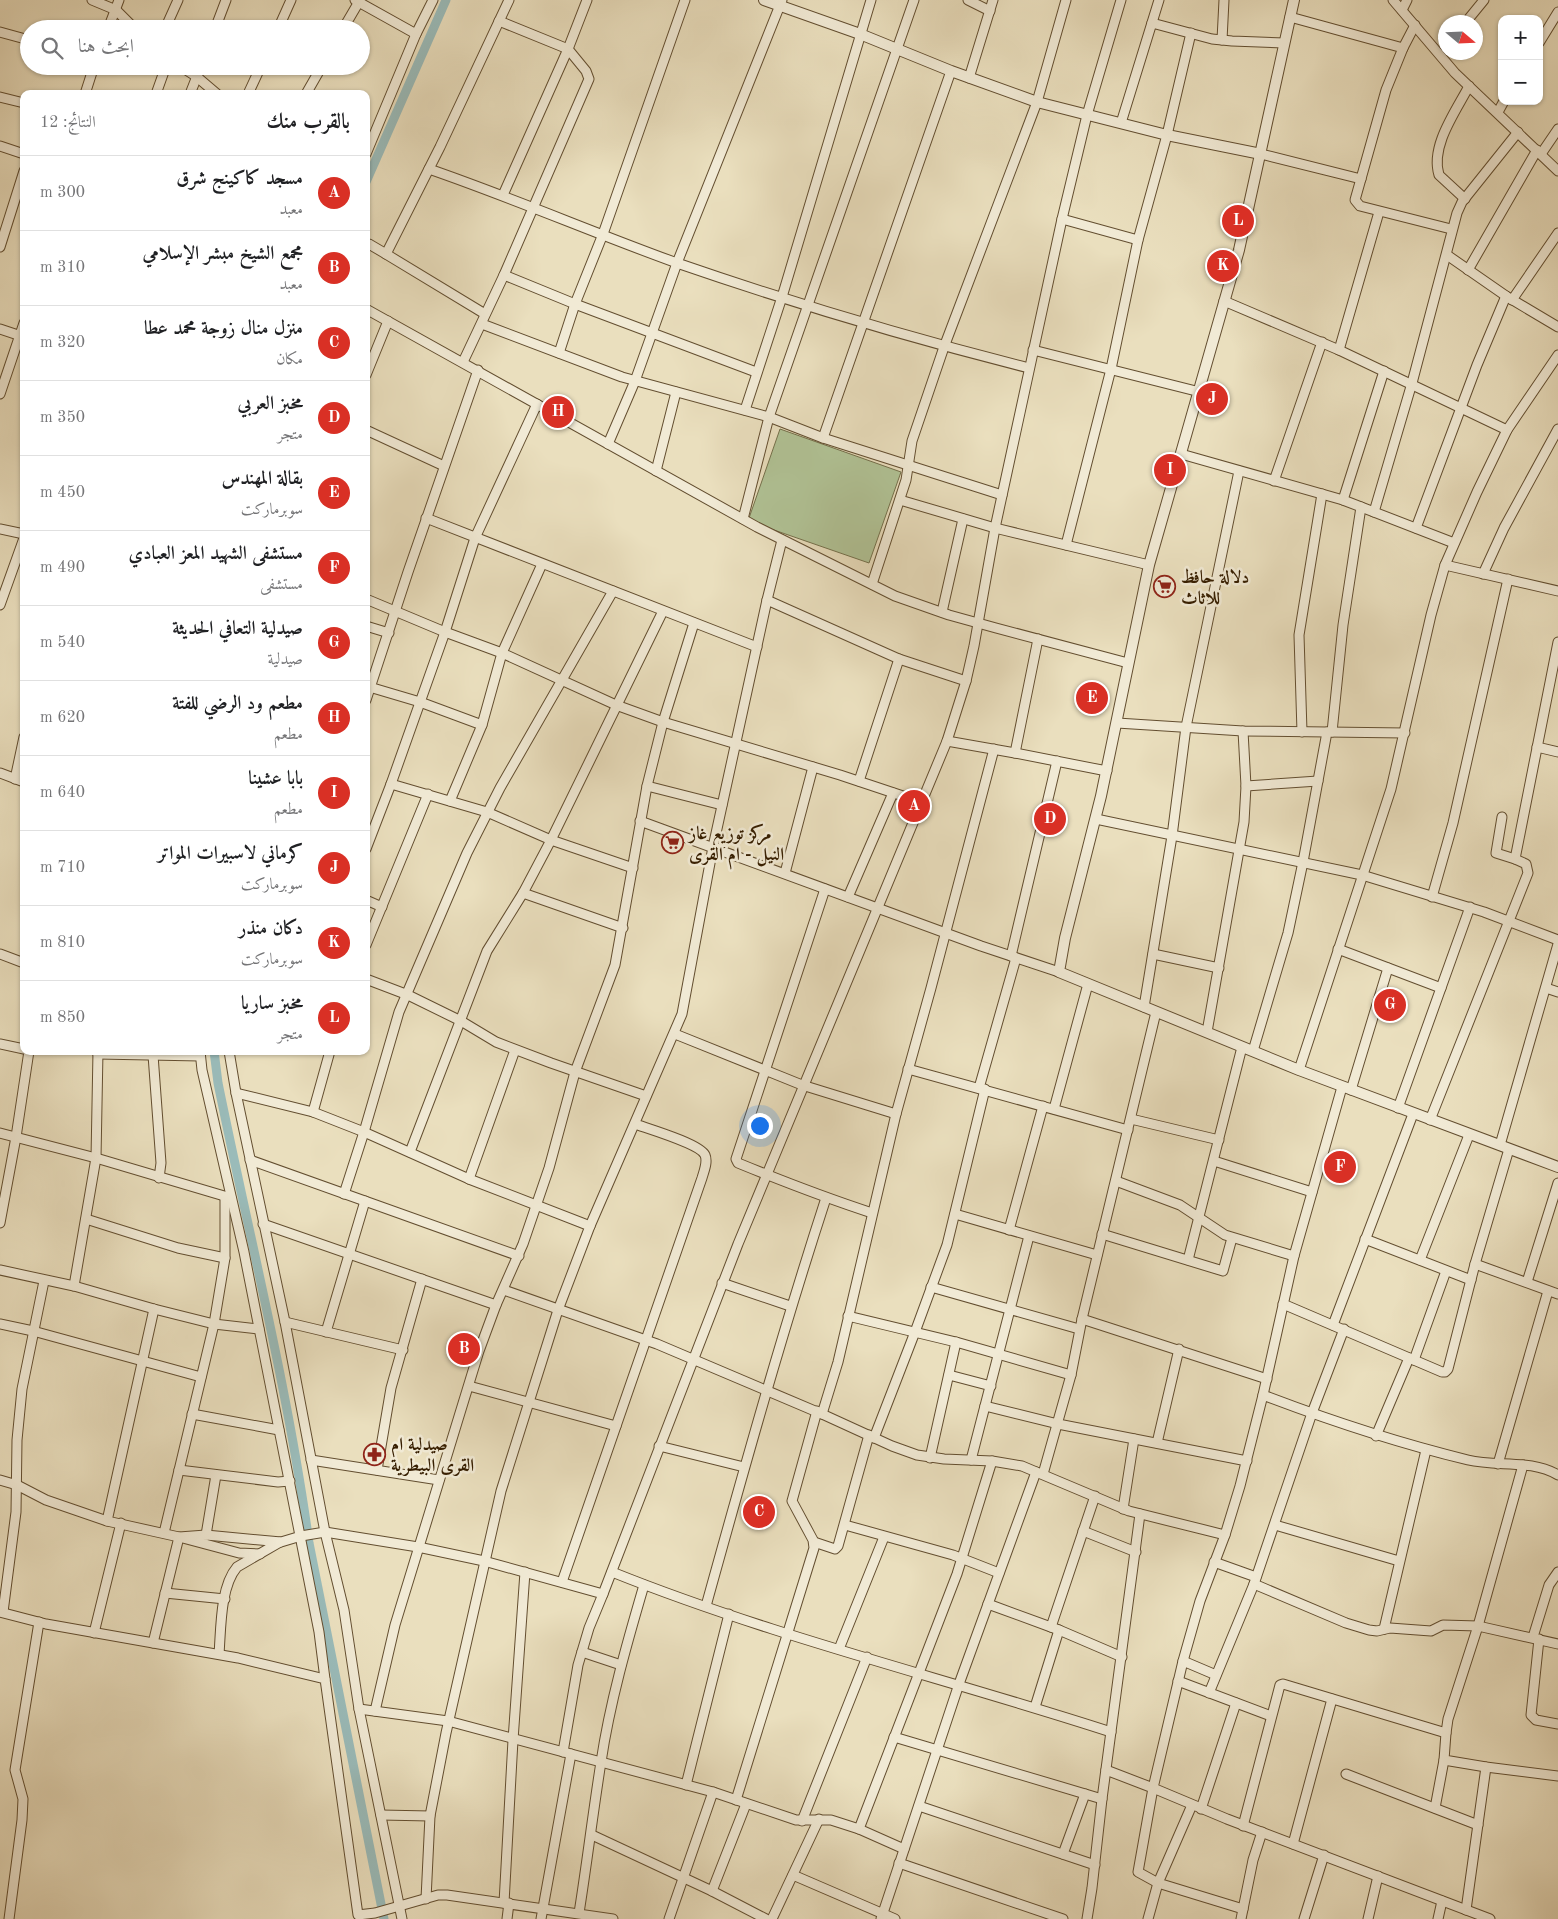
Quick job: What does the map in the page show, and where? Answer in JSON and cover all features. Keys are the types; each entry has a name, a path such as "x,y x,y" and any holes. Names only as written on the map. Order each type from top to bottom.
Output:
{"street":[{"path":"92,0 116,10 126,20"},
{"path":"112,20 119,0"},
{"path":"169,20 178,0"},
{"path":"218,20 226,0"},
{"path":"282,20 291,0"},
{"path":"370,144 416,34 433,0"},
{"path":"386,254 429,169 509,0"},
{"path":"503,195 568,49 587,0"},
{"path":"558,353 603,234 684,0"},
{"path":"764,0 781,3 969,78 1036,102 1167,135 1261,154 1361,179"},
{"path":"745,410 782,297 871,0"},
{"path":"743,519 769,417 806,306 914,0"},
{"path":"968,0 990,11"},
{"path":"969,78 993,0"},
{"path":"872,584 900,500 909,465 912,441 944,347 1036,102 1066,0"},
{"path":"541,1919 567,1753 578,1665 582,1652 722,1283 802,1085 947,742 966,682 995,528 1062,220 1087,115 1121,0"},
{"path":"1120,123 1159,0"},
{"path":"1222,40 1224,0"},
{"path":"1060,972 1063,948 1107,771 1149,565 1200,392 1241,243 1294,0"},
{"path":"1393,0 1438,47"},
{"path":"1402,10 1408,0"},
{"path":"1472,15 1484,0"},
{"path":"348,20 358,1 416,34"},
{"path":"608,444 635,381 677,263 781,3"},
{"path":"1543,37 1558,12"},
{"path":"1290,16 1402,48"},
{"path":"463,362 504,275 588,79 586,71 568,49 499,21"},
{"path":"1152,23 1222,40 1284,43"},
{"path":"1415,25 1402,48 1386,90 1355,196 1357,204 1380,212 1451,229"},
{"path":"0,32 20,38"},
{"path":"1066,545 1111,369 1138,240 1167,135 1191,33"},
{"path":"1449,60 1469,86 1558,171"},
{"path":"823,438 952,71"},
{"path":"86,90 91,75"},
{"path":"157,90 163,75"},
{"path":"194,75 212,90"},
{"path":"250,90 257,75"},
{"path":"308,90 317,75"},
{"path":"192,90 197,77"},
{"path":"1465,199 1439,175 1437,161 1449,124 1469,86"},
{"path":"0,97 20,102"},
{"path":"1498,112 1502,105"},
{"path":"1468,270 1539,152 1558,129"},
{"path":"1374,512 1447,255 1451,229 1465,199 1518,132"},
{"path":"0,146 20,153"},
{"path":"429,169 503,195 677,263 806,306 944,347 1029,368"},
{"path":"0,246 20,184"},
{"path":"1339,350 1380,212"},
{"path":"1062,220 1138,240"},
{"path":"1416,528 1490,332 1509,298 1558,234"},
{"path":"370,244 485,314"},
{"path":"1447,255 1509,298 1558,327"},
{"path":"504,275 575,304 756,372"},
{"path":"1224,300 1412,383 1507,430"},
{"path":"370,311 743,519 895,596 977,623 1128,663"},
{"path":"370,365 388,321"},
{"path":"482,324 635,381 769,417 823,438 1002,496"},
{"path":"0,329 20,335"},
{"path":"0,394 20,341"},
{"path":"1274,481 1322,342"},
{"path":"1033,350 1200,392"},
{"path":"1299,1070 1391,789 1431,615 1454,542 1507,430 1558,355"},
{"path":"370,684 478,370"},
{"path":"1343,500 1384,371"},
{"path":"656,471 676,392"},
{"path":"370,839 392,784 445,632 475,538 537,404"},
{"path":"1483,574 1504,528 1558,429"},
{"path":"370,432 444,466"},
{"path":"1181,454 1343,500 1454,542"},
{"path":"1144,1007 1172,836 1186,728 1239,470"},
{"path":"1302,732 1299,635 1322,494"},
{"path":"900,500 995,528 1149,565"},
{"path":"1252,1052 1288,933 1329,732 1361,507"},
{"path":"426,518 757,647"},
{"path":"942,612 963,519"},
{"path":"0,529 20,535"},
{"path":"426,1899 430,1816 448,1722 484,1561 502,1491 558,1310 590,1226 675,1034 684,1005 713,847 782,540"},
{"path":"0,605 20,548"},
{"path":"450,801 482,725 502,653 542,564"},
{"path":"1446,565 1558,590"},
{"path":"1432,897 1453,823 1508,580"},
{"path":"344,1194 395,1024 467,853 487,812 613,591"},
{"path":"767,600 899,659 966,682"},
{"path":"370,601 502,653 616,705 663,722 859,781 921,802"},
{"path":"410,1152 487,951 523,893 552,840 663,611"},
{"path":"375,1711 418,1547 469,1386 496,1305 519,1256 549,1168 575,1072 611,978 623,928 647,786 663,722 694,623"},
{"path":"370,627 389,633"},
{"path":"1015,753 1038,639"},
{"path":"1515,860 1558,642"},
{"path":"859,781 899,659"},
{"path":"370,687 420,702 482,725"},
{"path":"1116,723 1243,731 1405,733"},
{"path":"1207,1032 1244,822 1246,786 1243,731"},
{"path":"947,742 1107,771"},
{"path":"1537,747 1558,752"},
{"path":"736,1800 814,1548 814,1542 792,1501 819,1413 835,1371 896,1114 994,749"},
{"path":"814,1542 837,1548 871,1437 915,1332 946,1245 955,1214 1057,761"},
{"path":"785,873 813,767"},
{"path":"0,773 19,780"},
{"path":"1246,786 1318,781"},
{"path":"392,784 487,812 552,840 633,868"},
{"path":"647,786 722,805"},
{"path":"848,897 894,793"},
{"path":"370,936 428,794"},
{"path":"1430,1120 1528,870 1526,864 1496,853 1502,817"},
{"path":"1096,819 1362,875 1470,907 1558,942 1448,1369 1442,1372 1283,1304"},
{"path":"640,821 946,933 1060,972 1252,1052 1558,1167"},
{"path":"825,889 736,1159 738,1163 767,1175 826,1198 872,1213"},
{"path":"523,893 623,928"},
{"path":"370,902 382,907"},
{"path":"1398,1108 1470,907"},
{"path":"1338,949 1441,988"},
{"path":"0,954 20,962"},
{"path":"1153,954 1219,968"},
{"path":"1242,1909 1158,1883 1140,1874 1137,1868 1152,1788 1183,1661 1200,1601 1225,1535 1247,1461 1294,1256 1312,1192 1388,968"},
{"path":"370,981 408,995 460,1021 484,1036 515,1050 646,1096"},
{"path":"1054,1109 1088,984"},
{"path":"1546,988 1558,992"},
{"path":"882,1917 959,1684 999,1573 1058,1424 1071,1375 1079,1329 1156,1012"},
{"path":"675,1034 802,1085 896,1114"},
{"path":"0,1044 20,1048"},
{"path":"1188,1260 1242,1047"},
{"path":"469,1179 515,1050"},
{"path":"0,1223 28,1055"},
{"path":"74,1286 96,1158 98,1055"},
{"path":"153,1055 161,1163 159,1178"},
{"path":"200,1055 228,1198 259,1329 319,1632 358,1917 447,1895 612,1919"},
{"path":"230,1055 263,1224 285,1322 323,1533 344,1610 359,1708 402,1919"},
{"path":"313,1112 329,1055"},
{"path":"908,1069 1128,1130"},
{"path":"236,1092 313,1112 364,1132 469,1179 590,1226"},
{"path":"1009,1230 1042,1106"},
{"path":"1333,1325 1413,1114"},
{"path":"1131,1119 1219,1140"},
{"path":"562,1582 647,1341 702,1178 706,1160 705,1155 697,1147 635,1124"},
{"path":"0,1133 96,1158 228,1198"},
{"path":"1420,1260 1469,1135"},
{"path":"250,1160 519,1256"},
{"path":"1214,1161 1312,1192"},
{"path":"1116,1181 1175,1202 1232,1238 1294,1256"},
{"path":"1527,1282 1558,1183"},
{"path":"164,1533 214,1324 225,1258 228,1198"},
{"path":"706,1606 790,1306 826,1198"},
{"path":"326,1332 365,1201"},
{"path":"955,1214 1097,1254"},
{"path":"86,1219 178,1248 225,1258"},
{"path":"263,1224 496,1305"},
{"path":"1102,1234 1223,1271 1232,1238"},
{"path":"971,1460 1029,1236"},
{"path":"1365,1239 1471,1280"},
{"path":"1475,1264 1558,1294"},
{"path":"0,1270 74,1286 214,1324 259,1329"},
{"path":"1376,1436 1411,1359 1446,1271"},
{"path":"377,1470 391,1388 422,1280"},
{"path":"44,1281 33,1331 20,1409 17,1440 16,1512 1,1612 94,1633 219,1654 326,1679"},
{"path":"722,1283 790,1306"},
{"path":"931,1287 1079,1329"},
{"path":"504,1290 647,1341 917,1455 930,1458 992,1461 1022,1466 1123,1509 1225,1535"},
{"path":"1498,1464 1548,1290"},
{"path":"108,1521 154,1309"},
{"path":"848,1316 956,1342 1071,1375"},
{"path":"1082,1319 1267,1379"},
{"path":"285,1322 403,1350"},
{"path":"0,1324 33,1331 201,1377"},
{"path":"1209,1693 1255,1581 1312,1414 1344,1329"},
{"path":"930,1458 956,1342"},
{"path":"1157,1443 1178,1349"},
{"path":"949,1375 990,1386"},
{"path":"469,1386 616,1426"},
{"path":"1263,1396 1376,1436 1426,1450 1476,1462 1544,1468 1558,1475"},
{"path":"985,1406 1058,1424 1247,1461"},
{"path":"192,1414 279,1430"},
{"path":"1123,1509 1134,1439"},
{"path":"659,1446 744,1467"},
{"path":"1384,1629 1426,1450"},
{"path":"310,1460 439,1480"},
{"path":"859,1829 962,1558 992,1461"},
{"path":"1435,1808 1444,1760 1448,1719 1478,1626 1523,1465"},
{"path":"179,1470 278,1482 290,1481"},
{"path":"206,1535 216,1475"},
{"path":"0,1480 46,1500 108,1521 164,1533 239,1554 260,1554"},
{"path":"1036,1707 1055,1629 1083,1531 1096,1496"},
{"path":"1086,1919 1095,1865 1102,1798 1140,1514"},
{"path":"94,1633 121,1523"},
{"path":"1275,1525 1400,1561"},
{"path":"845,1526 962,1558 999,1573"},
{"path":"1083,1531 1136,1552"},
{"path":"219,1654 225,1599 232,1573 237,1567 281,1542 301,1536 323,1533 418,1547 484,1561 603,1594"},
{"path":"179,1537 206,1535 281,1542"},
{"path":"152,1643 179,1537"},
{"path":"839,1649 884,1537"},
{"path":"1214,1562 1352,1625 1369,1630 1377,1631 1390,1628 1431,1630 1444,1625 1478,1626 1558,1644"},
{"path":"506,1919 512,1740 525,1572"},
{"path":"612,1572 644,1585 788,1633 1036,1707 1111,1732"},
{"path":"1558,1572 1549,1585 1536,1638 1531,1715 1536,1720 1558,1724"},
{"path":"579,1913 592,1835 601,1762 621,1665 644,1585"},
{"path":"165,1593 225,1599"},
{"path":"988,1604 1122,1657"},
{"path":"686,1785 729,1614"},
{"path":"10,1919 23,1799 15,1770 39,1622"},
{"path":"582,1652 621,1665"},
{"path":"802,1821 866,1657"},
{"path":"1183,1661 1216,1675"},
{"path":"1178,1681 1271,1716"},
{"path":"1243,1826 1280,1685 1283,1684 1446,1733"},
{"path":"1293,1844 1332,1699"},
{"path":"1201,1809 1236,1703"},
{"path":"359,1708 448,1722 713,1792 802,1821 831,1820 859,1829 904,1850"},
{"path":"894,1737 1102,1798"},
{"path":"1444,1760 1558,1776"},
{"path":"1466,1910 1486,1767"},
{"path":"1106,1770 1243,1826 1490,1919"},
{"path":"1346,1774 1478,1825"},
{"path":"669,1919 713,1792"},
{"path":"1063,1854 1085,1794"},
{"path":"712,1891 746,1804"},
{"path":"1148,1919 1158,1883 1192,1805"},
{"path":"919,1806 1095,1865"},
{"path":"381,1815 430,1816"},
{"path":"772,1919 819,1819"},
{"path":"1241,1919 1253,1860 1262,1832"},
{"path":"592,1835 712,1891 766,1919"},
{"path":"1304,1919 1324,1855"},
{"path":"900,1863 1063,1919"},
{"path":"793,1875 882,1917 895,1919"},
{"path":"1368,1919 1378,1876"},
{"path":"1438,1919 1442,1901"}],"green space":[{"path":"780,429 901,472 869,563 748,521"}],"waterway":[{"path":"370,173 446,0"},
{"path":"214,1055 218,1083 279,1370 309,1543 384,1919"}],"place":[{"name":"مخبز ساريا","path":"1238,221"},
{"name":"دكان منذر","path":"1223,266"},
{"name":"كرماني لاسبيرات المواتر","path":"1212,399"},
{"name":"مطعم ود الرضي للفتة","path":"558,412"},
{"name":"بابا عشينا","path":"1170,470"},
{"name":"دلالة حافظ للاثاث","path":"1165,587"},
{"name":"بقالة المهندس","path":"1092,698"},
{"name":"مسجد كاكينج شرق","path":"914,806"},
{"name":"مخبز العربي","path":"1050,819"},
{"name":"مركز توزيع غاز النيل - ام القرى","path":"673,843"},
{"name":"صيدلية التعافي الحديثة","path":"1390,1005"},
{"name":"مستشفى الشهيد المعز العبادي","path":"1340,1167"},
{"name":"مجمع الشيخ مبشر الإسلامي","path":"464,1349"},
{"name":"صيدلية ام القرى البيطرية","path":"375,1454"},
{"name":"منزل منال زوجة محمد عطا","path":"759,1512"}]}
